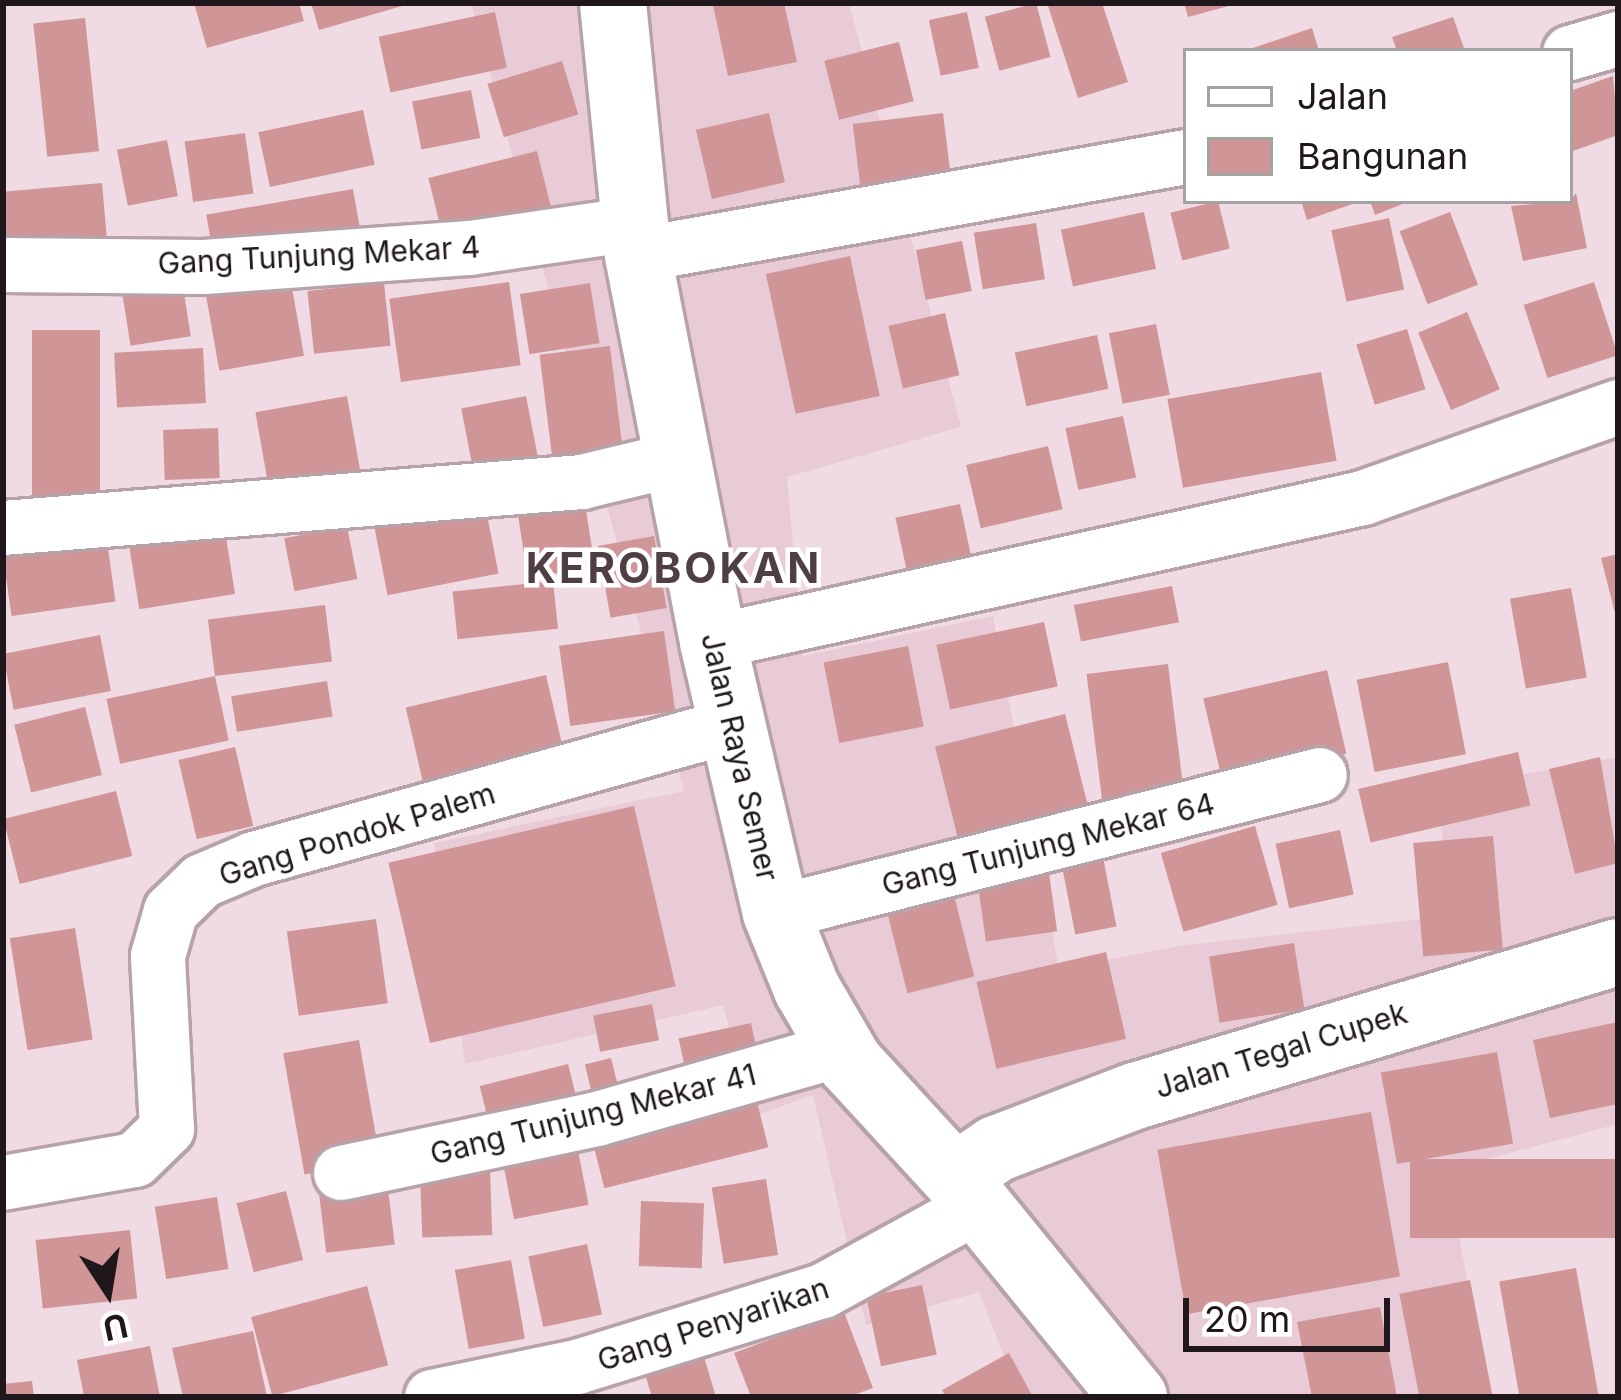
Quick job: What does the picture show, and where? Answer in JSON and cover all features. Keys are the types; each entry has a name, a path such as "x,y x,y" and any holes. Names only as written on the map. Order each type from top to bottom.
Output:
{"street":[{"name":"Jalan Raya Semer","path":"613,3 636,240 713,642 776,913 843,1049 967,1191 1134,1397"},
{"path":"1573,52 1618,39"},
{"name":"Gang Tunjung Mekar 4","path":"3,265 249,265 636,240 1183,157"},
{"path":"713,642 1363,498 1618,407"},
{"path":"3,528 582,482 678,459"},
{"name":"Gang Pondok Palem","path":"3,1183 135,1160 167,1129 158,956 171,911 202,881 731,726"},
{"name":"Gang Tunjung Mekar 64","path":"776,913 1320,775"},
{"name":"Jalan Tegal Cupek","path":"967,1191 1026,1136 1135,1096 1618,952"},
{"name":"Gang Tunjung Mekar 41","path":"341,1173 597,1119 843,1049"},
{"name":"Gang Penyarikan","path":"432,1397 578,1367 823,1291 967,1191"}],"shaded area":[{"path":"471,3 849,3 961,427 787,477 803,656 993,616 1059,969 1185,945 1449,916 1438,790 1618,757 1618,1124 1446,1170 1490,1397 1020,1397 979,1292 866,1325 813,1095 754,1116 723,1005 465,1064 434,843 684,791"}],"building":[{"path":"194,3 299,3 304,21 207,48"},
{"path":"311,3 409,3 409,4 319,30"},
{"path":"784,3 797,62 728,76 713,5"},
{"path":"1036,3 1050,57 999,71 985,17"},
{"path":"1102,3 1128,82 1078,98 1048,6"},
{"path":"1184,3 1236,3 1236,4 1188,17"},
{"path":"495,12 507,68 390,92 379,37"},
{"path":"967,12 979,68 941,76 929,20"},
{"path":"1453,17 1464,48 1396,48 1392,37"},
{"path":"85,18 99,151 47,157 33,23"},
{"path":"1312,28 1318,48 1253,48"},
{"path":"899,42 914,101 839,120 824,61"},
{"path":"562,61 578,115 504,137 487,84"},
{"path":"1613,76 1618,135 1573,151 1573,90"},
{"path":"471,90 480,138 421,150 412,101"},
{"path":"363,110 375,165 270,187 258,132"},
{"path":"769,113 785,182 712,199 696,130"},
{"path":"943,113 951,181 861,193 853,124"},
{"path":"245,133 253,193 193,202 185,141"},
{"path":"167,140 178,196 128,206 117,150"},
{"path":"537,151 554,221 446,248 428,178"},
{"path":"102,183 107,246 8,254 3,192"},
{"path":"353,189 362,242 216,268 206,215"},
{"path":"1576,193 1587,248 1523,261 1511,206 1573,204"},
{"path":"1219,204 1230,249 1182,260 1170,213"},
{"path":"1302,204 1352,204 1307,220"},
{"path":"1371,204 1402,204 1375,215"},
{"path":"1144,212 1156,269 1073,286 1061,230"},
{"path":"1450,212 1478,285 1428,304 1400,231"},
{"path":"1389,218 1404,289 1346,302 1331,230"},
{"path":"1036,223 1045,279 983,289 974,233"},
{"path":"962,241 972,291 926,300 916,250"},
{"path":"850,256 880,396 796,414 766,274"},
{"path":"180,268 191,336 131,346 120,278"},
{"path":"291,282 304,356 219,371 206,297"},
{"path":"509,282 521,365 401,382 389,299"},
{"path":"1594,282 1618,355 1547,378 1524,305"},
{"path":"384,283 391,346 314,354 307,291"},
{"path":"590,283 600,343 529,354 520,294"},
{"path":"1467,312 1500,389 1451,410 1418,333"},
{"path":"945,313 959,375 903,388 888,326"},
{"path":"1156,324 1170,395 1123,404 1109,333"},
{"path":"1407,329 1425,389 1375,405 1356,344"},
{"path":"32,330 100,330 100,502 32,502"},
{"path":"1097,335 1108,389 1026,406 1015,352"},
{"path":"610,346 625,470 555,479 540,355"},
{"path":"203,348 206,403 117,408 114,353"},
{"path":"1321,372 1337,461 1183,488 1167,399"},
{"path":"347,396 364,491 272,507 255,412"},
{"path":"526,396 540,466 475,478 461,409"},
{"path":"1123,416 1136,478 1078,490 1065,428"},
{"path":"218,428 220,478 165,480 163,430"},
{"path":"1048,446 1063,509 981,528 966,465"},
{"path":"484,499 499,574 388,595 373,521"},
{"path":"585,504 595,567 528,578 518,515"},
{"path":"960,504 974,569 909,582 895,518"},
{"path":"223,518 235,594 139,609 127,533"},
{"path":"347,526 357,579 294,591 284,538"},
{"path":"654,536 667,608 611,618 598,546"},
{"path":"107,541 115,601 12,616 3,556"},
{"path":"1618,554 1618,617 1616,617 1601,558"},
{"path":"553,581 558,629 458,639 453,592"},
{"path":"1172,586 1179,622 1081,641 1074,605"},
{"path":"1571,588 1587,678 1526,688 1510,599"},
{"path":"325,605 332,662 215,676 208,619"},
{"path":"1044,622 1058,687 950,709 936,645"},
{"path":"664,631 675,711 570,726 559,646"},
{"path":"100,635 111,691 14,710 3,654"},
{"path":"908,646 924,726 839,743 824,662"},
{"path":"1448,662 1466,754 1375,772 1357,680"},
{"path":"1168,664 1185,799 1103,809 1087,674"},
{"path":"1327,670 1346,754 1223,782 1203,699"},
{"path":"546,675 565,758 425,790 406,707"},
{"path":"215,676 229,741 120,764 106,699"},
{"path":"327,681 333,717 237,732 231,696"},
{"path":"85,707 102,775 31,793 14,725"},
{"path":"1065,714 1091,820 961,852 935,746"},
{"path":"235,747 253,826 197,839 178,760"},
{"path":"1518,752 1530,806 1371,842 1358,789"},
{"path":"1600,757 1618,863 1575,874 1549,769"},
{"path":"116,791 132,856 20,884 3,819"},
{"path":"634,806 676,986 430,1043 388,863"},
{"path":"1255,826 1278,905 1183,932 1161,853"},
{"path":"1340,830 1354,895 1289,908 1275,844"},
{"path":"1493,836 1503,950 1423,957 1413,843"},
{"path":"1102,852 1117,927 1075,935 1061,860"},
{"path":"1048,866 1057,931 986,941 977,876"},
{"path":"954,895 974,977 907,993 887,912"},
{"path":"376,919 388,1003 299,1016 287,932"},
{"path":"75,928 93,1040 27,1050 10,938"},
{"path":"1294,943 1304,1009 1220,1023 1209,956"},
{"path":"1106,952 1126,1039 996,1069 976,982"},
{"path":"652,1004 659,1040 600,1052 593,1015"},
{"path":"1618,1022 1618,1104 1550,1118 1533,1040"},
{"path":"751,1023 760,1064 687,1079 679,1038"},
{"path":"359,1040 380,1161 305,1175 283,1053"},
{"path":"1497,1052 1513,1144 1397,1164 1381,1072"},
{"path":"611,1058 620,1094 594,1100 585,1065"},
{"path":"568,1064 581,1115 493,1137 480,1086"},
{"path":"755,1094 768,1147 604,1188 591,1135"},
{"path":"1371,1112 1400,1276 1186,1314 1157,1150"},
{"path":"576,1140 589,1205 514,1219 501,1155"},
{"path":"1410,1159 1618,1159 1618,1238 1410,1238"},
{"path":"490,1170 492,1235 422,1237 420,1172"},
{"path":"386,1173 395,1244 326,1253 318,1181"},
{"path":"766,1179 778,1255 724,1264 712,1188"},
{"path":"286,1191 303,1260 254,1272 237,1203"},
{"path":"217,1197 228,1269 166,1279 155,1207"},
{"path":"641,1201 704,1203 702,1268 639,1266"},
{"path":"130,1230 137,1299 43,1309 36,1240"},
{"path":"587,1244 602,1314 543,1327 528,1256"},
{"path":"511,1260 525,1339 469,1349 455,1270"},
{"path":"1576,1268 1599,1397 1520,1397 1499,1282"},
{"path":"1470,1280 1493,1397 1419,1397 1399,1294"},
{"path":"922,1285 937,1354 881,1366 866,1297"},
{"path":"367,1286 388,1365 272,1396 251,1317"},
{"path":"1380,1307 1397,1397 1312,1397 1297,1322"},
{"path":"844,1312 873,1388 848,1397 751,1397 734,1353"},
{"path":"253,1331 267,1397 183,1397 172,1348"},
{"path":"150,1346 160,1397 84,1397 77,1360"},
{"path":"1009,1353 1033,1397 946,1397 942,1390"},
{"path":"704,1357 716,1397 652,1397 645,1374"},
{"path":"32,1381 34,1397 3,1397 3,1384"}],"district":[{"name":"KEROBOKAN","path":"674,568"}]}
